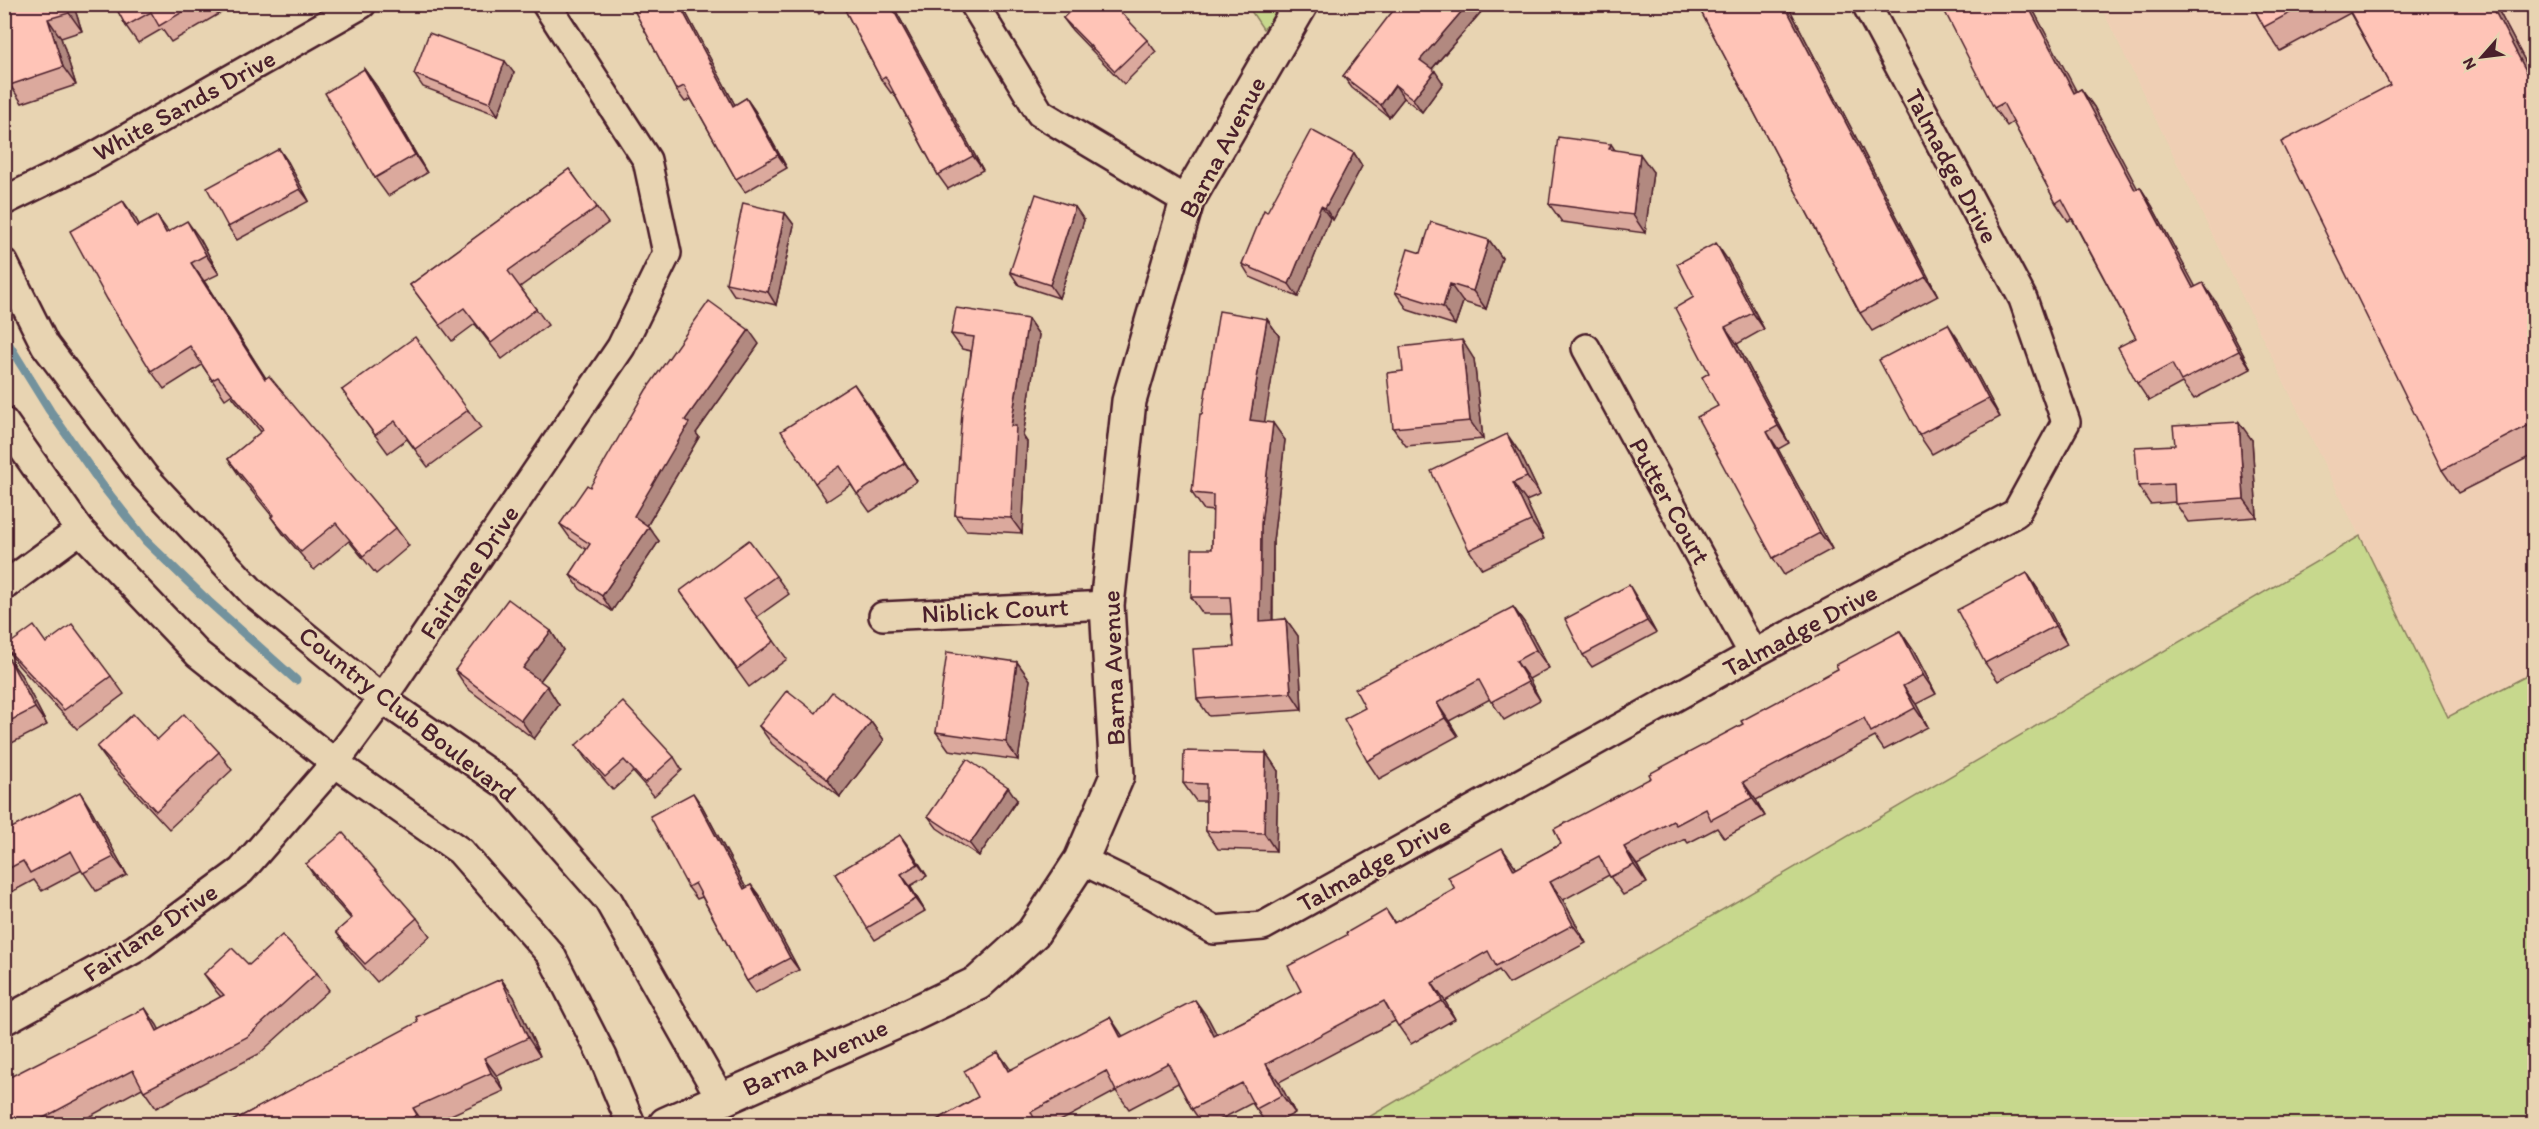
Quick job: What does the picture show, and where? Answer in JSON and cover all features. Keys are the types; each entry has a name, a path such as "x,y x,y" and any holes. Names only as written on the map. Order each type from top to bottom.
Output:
{"street":[{"name":"White Sands Drive","path":"4,201 90,159 362,4"},
{"name":"Fairlane Drive","path":"4,1021 135,949 241,871 335,763 382,699 621,346 668,253 647,160 546,4"},
{"path":"974,4 1040,113 1187,201"},
{"name":"Barna Avenue","path":"682,1121 722,1099 978,982 1033,933 1081,860 1117,776 1107,604 1129,401 1187,201 1301,4"},
{"name":"Talmadge Drive","path":"1081,860 1154,895 1214,930 1263,926 1754,654 2016,513 2066,422 2023,299 1866,4"},
{"name":"Country Club Boulevard","path":"4,263 45,345 144,476 253,593 382,699 509,787 608,900 722,1099"},
{"name":"Putter Court","path":"1586,348 1754,654"},
{"path":"4,422 80,530 198,654 335,763 460,851 551,955 603,1056 631,1125"},
{"path":"4,586 80,530"},
{"name":"Niblick Court","path":"883,616 1107,604"}],"shaded area":[{"path":"2100,5 2534,5 2534,672 2448,718"}],"green space":[{"path":"1247,5 1283,5 1273,21 1263,29"},
{"path":"2360,536 2448,717 2534,672 2534,1124 1357,1124"}],"building":[{"path":"4,4 66,4 69,13 48,19 63,67 10,85 4,68"},
{"path":"114,4 196,4 159,26 151,12 126,26"},
{"path":"631,4 679,4 733,106 746,98 778,155 736,179 684,86 676,90"},
{"path":"842,4 890,4 973,156 938,175 885,76 881,79"},
{"path":"1077,4 1113,4 1147,40 1115,71 1063,18"},
{"path":"1399,4 1468,4 1420,60 1435,71 1413,99 1395,85 1381,105 1343,76"},
{"path":"1697,4 1784,4 1926,277 1860,313"},
{"path":"1941,4 2027,4 2074,93 2081,89 2135,190 2140,187 2193,288 2203,283 2239,351 2181,381 2172,364 2137,383 2118,347 2136,338 2062,199 2056,203 2003,103 1994,108"},
{"path":"2252,4 2306,4 2264,27"},
{"path":"2346,4 2491,4 2535,88 2535,422 2442,470 2281,142 2390,85"},
{"path":"429,33 505,61 490,103 414,74"},
{"path":"364,69 415,155 375,178 325,93"},
{"path":"1311,130 1354,153 1325,208 1321,206 1289,284 1242,264 1264,210 1267,212"},
{"path":"1558,137 1611,144 1609,149 1640,154 1633,215 1549,204"},
{"path":"279,149 300,189 228,227 207,188"},
{"path":"569,169 597,207 508,271 536,309 491,343 464,308 440,325 410,285"},
{"path":"1036,194 1075,207 1050,285 1010,272"},
{"path":"123,201 137,227 157,216 166,233 187,221 206,255 191,263 265,379 269,376 396,528 363,556 336,523 301,552 271,517 274,515 228,459 263,430 218,377 212,380 190,346 151,371 107,299 70,231"},
{"path":"743,203 785,213 768,292 726,283"},
{"path":"1431,222 1489,240 1473,291 1450,284 1443,307 1395,292 1408,249 1421,253"},
{"path":"1716,243 1753,313 1725,327 1778,426 1767,432 1820,533 1773,558 1697,417 1718,406 1702,377 1709,373 1675,308 1694,297 1677,264"},
{"path":"709,301 749,330 685,420 689,423 634,516 649,527 602,596 570,575 590,544 560,524 587,485 590,487 646,390"},
{"path":"956,308 1028,319 1011,426 1016,426 1011,518 955,515 962,411 974,337 951,334"},
{"path":"1219,311 1267,319 1250,420 1273,423 1261,524 1260,621 1286,619 1291,693 1197,699 1193,649 1234,647 1230,597 1191,597 1192,549 1212,549 1213,495 1192,493 1200,414 1202,414"},
{"path":"1948,324 1988,399 1919,435 1879,360"},
{"path":"415,337 468,410 415,449 395,421 375,435 342,390"},
{"path":"1462,340 1470,421 1393,428 1387,373 1403,371 1400,347"},
{"path":"854,384 905,463 857,494 840,466 815,483 781,431"},
{"path":"2239,422 2244,499 2175,504 2174,484 2138,486 2135,447 2175,445 2173,426"},
{"path":"1507,434 1527,477 1513,483 1531,521 1469,550 1431,471"},
{"path":"749,540 776,576 744,599 774,641 737,669 680,591"},
{"path":"2027,573 2055,626 1985,663 1957,610"},
{"path":"1629,585 1647,621 1583,655 1565,619"},
{"path":"508,599 551,631 523,668 547,686 521,720 455,670"},
{"path":"1513,607 1536,650 1516,661 1528,682 1491,702 1479,680 1437,703 1445,718 1367,761 1344,719 1365,708 1355,689"},
{"path":"72,624 111,676 64,710 5,647 34,626 46,643"},
{"path":"1900,631 1923,675 1903,686 1915,708 1871,732 1864,718 1743,782 1752,798 1711,820 1706,809 1676,825 1673,821 1624,847 1634,865 1610,877 1599,856 1550,882 1573,925 1496,966 1488,951 1432,983 1442,1001 1398,1026 1384,1001 1266,1064 1282,1095 1256,1109 1242,1083 1192,1109 1168,1063 1116,1091 1106,1071 1031,1112 1034,1118 1022,1125 928,1125 978,1097 964,1071 998,1052 1008,1071 1110,1017 1121,1038 1195,1000 1214,1036 1244,1021 1301,991 1288,966 1347,935 1346,933 1386,910 1394,923 1455,889 1448,877 1502,848 1514,870 1561,844 1554,829 1651,778 1649,774 1743,724 1741,721 1838,669 1836,665"},
{"path":"947,652 1017,662 1006,742 936,732"},
{"path":"9,659 35,708 4,724 4,661"},
{"path":"787,690 816,713 832,692 871,722 827,779 759,726"},
{"path":"623,702 674,757 645,783 624,760 605,777 576,745"},
{"path":"133,714 157,740 184,714 219,752 156,811 97,747"},
{"path":"1184,751 1266,753 1264,833 1206,831 1206,784 1183,783"},
{"path":"967,759 1008,787 970,844 928,816"},
{"path":"80,792 114,857 83,873 71,851 30,873 23,861 4,871 4,832"},
{"path":"693,793 744,889 751,885 790,958 747,981 695,883 688,887 650,816"},
{"path":"343,833 417,918 365,964 336,932 352,918 306,864"},
{"path":"900,835 918,864 901,874 916,899 867,928 835,874"},
{"path":"282,935 317,973 247,1037 144,1091 133,1070 30,1125 4,1125 4,1080 145,1008 157,1031 224,995 204,974 232,948 249,965"},
{"path":"501,979 528,1038 484,1058 491,1073 413,1108 417,1115 400,1125 225,1125 418,1022 416,1017"}],"waterway":[{"path":"4,337 50,411 102,485 146,541 208,601 296,680"}]}
